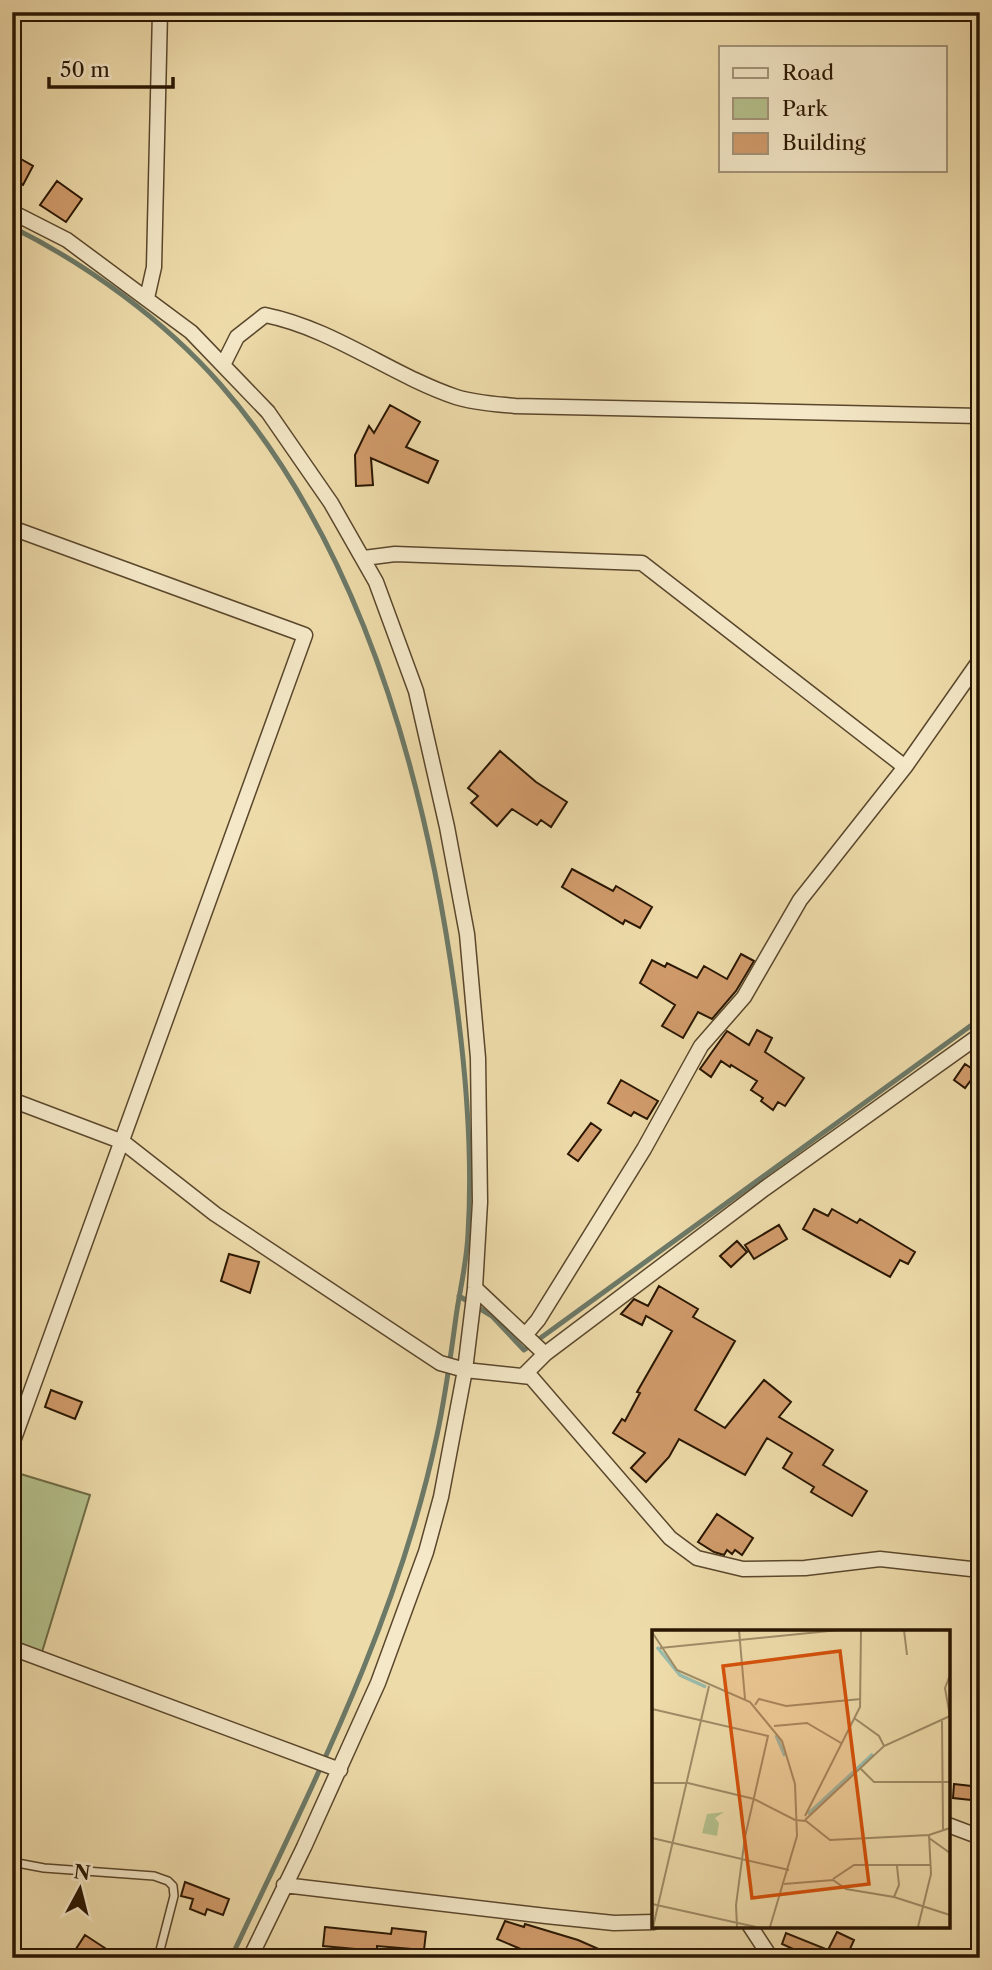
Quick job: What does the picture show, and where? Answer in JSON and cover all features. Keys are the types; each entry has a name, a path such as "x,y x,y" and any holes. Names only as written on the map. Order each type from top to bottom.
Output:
{"street":[{"path":"148,298 154,267 160,12"},
{"path":"12,212 66,240 191,332 224,363 293,444 376,582 416,691 447,827 467,934 478,1058 480,1202 475,1288 441,1497 426,1552 378,1683 329,1766 284,1885 250,1958"},
{"path":"224,363 237,337 265,315 339,341 429,386 459,398 485,403 514,406 980,416"},
{"path":"12,527 305,635 12,1444"},
{"path":"363,558 395,554 642,563 905,767"},
{"path":"526,1334 538,1320 644,1149 701,1046 744,997 800,900 905,767 980,660"},
{"path":"525,1374 545,1354 764,1189 980,1035"},
{"path":"12,1100 123,1142 215,1214 440,1363 460,1369 525,1374 536,1382 670,1538 697,1558 715,1564 754,1569 805,1568 880,1559 980,1570"},
{"path":"475,1288 545,1354"},
{"path":"12,1648 329,1766"},
{"path":"950,1826 980,1837"},
{"path":"284,1885 614,1923 652,1922"},
{"path":"751,1928 771,1958"}],"lane":[{"path":"12,1862 44,1868 135,1873 168,1881 173,1886 174,1896 159,1958"}],"green space":[{"path":"14,1472 90,1495 42,1652 12,1641"}],"building":[{"path":"12,154 33,166 23,185 12,179"},
{"path":"57,181 82,199 66,222 40,205"},
{"path":"390,405 420,422 406,447 438,461 428,483 371,458 373,485 356,486 355,455 369,426 374,433"},
{"path":"500,751 536,782 567,802 551,827 541,820 537,825 512,809 497,826 471,803 478,796 468,788"},
{"path":"572,869 613,891 616,886 652,907 640,928 625,920 623,924 562,887"},
{"path":"741,954 754,961 736,991 712,1019 698,1012 683,1038 662,1026 675,1005 640,983 652,960 665,967 667,963 697,978 704,966 727,979"},
{"path":"757,1030 772,1038 765,1052 804,1078 785,1106 778,1102 773,1110 761,1101 763,1098 751,1090 757,1081 731,1065 730,1067 721,1061 711,1077 700,1069 727,1031 749,1045"},
{"path":"965,1064 977,1072 965,1088 954,1080"},
{"path":"621,1080 658,1101 647,1119 634,1112 631,1116 608,1103"},
{"path":"591,1123 601,1130 578,1161 568,1154"},
{"path":"814,1209 828,1216 832,1209 857,1223 860,1219 915,1252 908,1264 900,1260 890,1277 803,1229"},
{"path":"779,1225 787,1239 754,1259 745,1245"},
{"path":"737,1241 747,1252 731,1267 720,1256"},
{"path":"229,1254 259,1262 250,1293 221,1281"},
{"path":"659,1286 698,1309 693,1317 735,1341 695,1410 725,1428 764,1380 791,1402 779,1417 833,1450 823,1465 867,1491 852,1516 811,1492 814,1487 783,1468 792,1453 767,1438 745,1475 679,1439 669,1457 646,1482 631,1468 645,1453 613,1433 622,1419 625,1421 640,1393 637,1392 672,1331 646,1316 642,1325 621,1314 634,1299 648,1306"},
{"path":"51,1390 82,1402 75,1419 45,1407"},
{"path":"717,1514 753,1538 742,1555 735,1550 732,1554 727,1550 724,1555 698,1542"},
{"path":"954,1784 980,1787 980,1801 953,1798"},
{"path":"185,1882 229,1899 223,1915 207,1909 205,1915 190,1909 193,1899 181,1896"},
{"path":"505,1921 524,1927 525,1924 578,1940 619,1958 542,1958 497,1939"},
{"path":"325,1927 391,1934 392,1928 426,1932 424,1950 377,1946 377,1951 323,1946"},
{"path":"837,1932 854,1940 846,1958 813,1958 782,1944 786,1933 828,1950"},
{"path":"85,1935 120,1958 83,1958 74,1952"}],"waterway":[{"path":"12,227 69,259 124,296 198,360 270,448 313,518 350,593 380,670 406,750 442,912 459,1022 469,1143 468,1234 437,1435 400,1571 376,1637 321,1767 231,1958"},
{"path":"459,1296 492,1316 524,1350 980,1019"}]}
